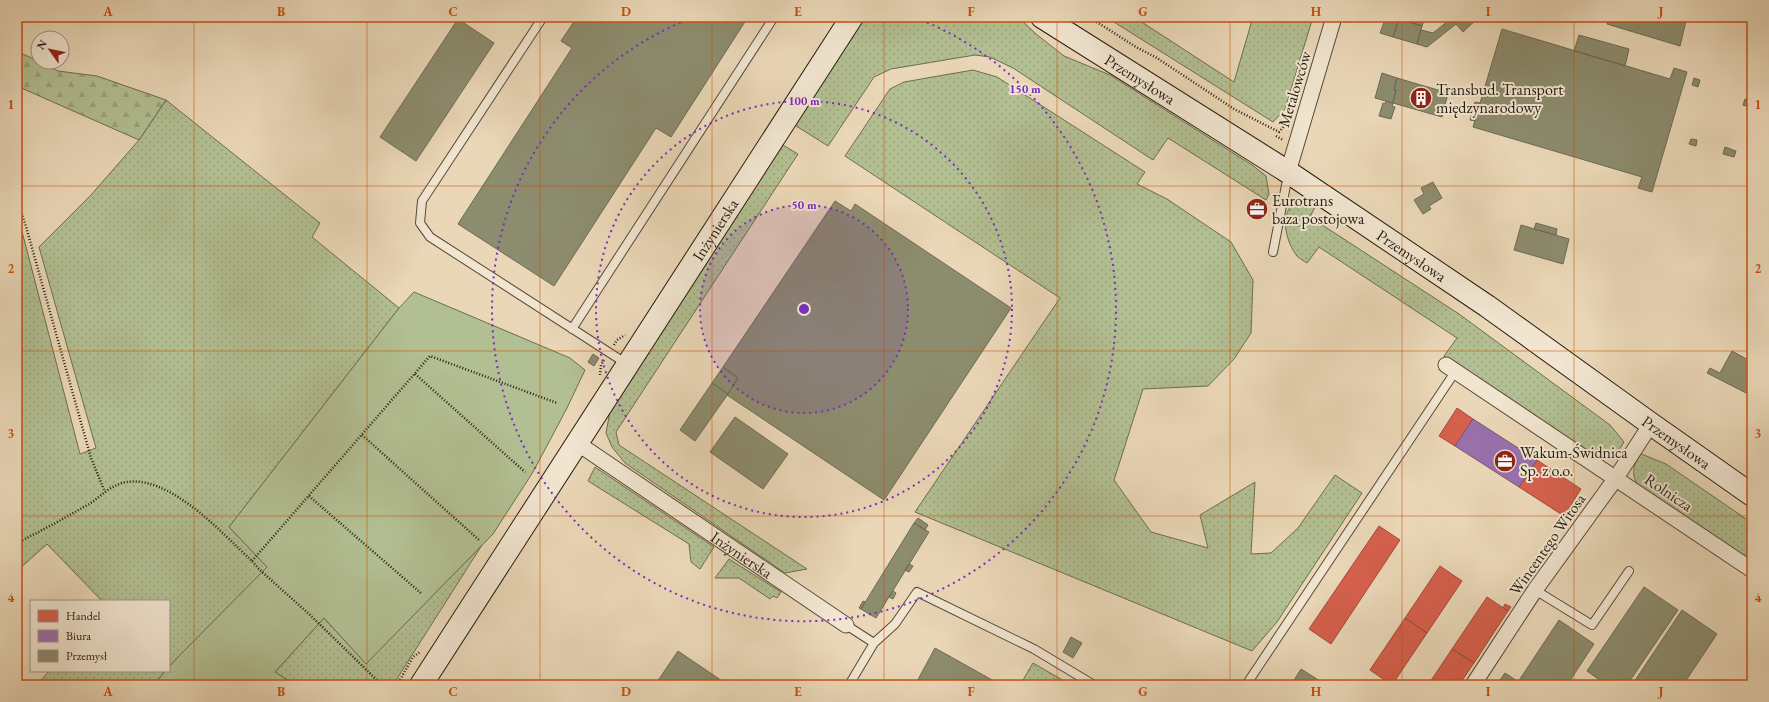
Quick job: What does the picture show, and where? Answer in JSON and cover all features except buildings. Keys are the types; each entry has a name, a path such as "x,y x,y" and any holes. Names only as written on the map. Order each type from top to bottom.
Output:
{"main road":[{"name":"Inżynierska","path":"421,685 852,17"},
{"name":"Przemysłowa","path":"1042,17 1288,172 1487,306 1650,424 1752,495"}],"street":[{"name":"Metalowców","path":"1288,172 1334,17"},
{"name":"Rolnicza","path":"1451,368 1752,570"},
{"name":"Wincentego Witosa","path":"1473,685 1536,590 1616,478 1650,424"},
{"name":"Inżynierska","path":"577,443 846,625"}],"lane":[{"path":"543,17 422,201 420,223 430,237 627,364"},
{"path":"572,329 774,17"},
{"path":"1273,252 1288,172"},
{"path":"1246,685 1451,368"},
{"path":"1536,590 1592,625 1629,571"},
{"path":"849,685 874,643 895,624 917,592 1034,649 1094,685"},
{"path":"846,625 874,643"}],"path":[{"path":"1089,17 1136,47 1157,58 1234,109 1279,132"},
{"path":"17,202 25,223 91,458 105,492"},
{"path":"252,561 430,356 557,403"},
{"path":"415,374 525,472"},
{"path":"362,435 479,540"},
{"path":"17,544 123,483 135,482 156,486 178,496 196,508 382,685"},
{"path":"309,496 422,594"}],"green space":[{"path":"861,17 1018,17 1036,34 1064,56 1110,75 1252,165 1266,176 1269,194 1266,200 1168,138 1153,160 1013,68 990,57 975,55 891,69 874,77 828,146 793,124"},
{"path":"1106,17 1134,17 1234,82 1253,17 1313,17 1285,109 1273,122"},
{"path":"17,51 30,57 30,70 56,70 97,76 166,100 139,140 17,85"},
{"path":"973,70 997,77 1145,172 1137,184 1167,199 1231,242 1253,280 1251,333 1234,359 1208,386 1143,389 1114,480 1151,532 1208,548 1200,515 1255,482 1251,554 1271,553 1298,528 1335,475 1362,493 1277,622 1252,651 915,512 1060,298 845,156 890,89 904,82"},
{"path":"166,100 320,223 312,237 399,308 229,527 267,567 170,666 170,600 101,600 47,544 17,571 17,222 19,220 80,454 96,448 39,247 91,195 139,140"},
{"path":"781,144 798,154 616,432 619,445 807,569 785,573 625,463 612,447 606,433 611,406"},
{"path":"1304,201 1316,205 1310,217 1459,314 1610,425 1624,442 1614,458 1597,457 1444,356 1457,338 1319,247 1307,263 1298,257 1290,244 1285,223 1286,216 1293,204"},
{"path":"414,292 570,358 585,370 567,408 533,472 493,534 366,664 324,618 275,672 295,685 154,685 164,672 170,672 170,666 178,657 267,567 229,527 399,308"},
{"path":"1639,453 1666,464 1752,523 1752,562 1639,487 1634,478 1634,467"},
{"path":"595,467 714,547 700,569 691,562 689,544 588,481"},
{"path":"482,545 393,685 295,685 275,672 324,618 366,663"},
{"path":"729,559 781,592 777,598 773,596 770,599 739,578 715,578"},
{"path":"1033,663 1071,685 1020,685"},
{"path":"48,672 164,672 154,685 37,685"}],"place":[{"name":"Transbud. Transport międzynarodowy","path":"1421,98"},
{"name":"Eurotrans baza postojowa","path":"1257,209"},
{"name":"Wakum-Świdnica Sp. z o.o.","path":"1505,461"}]}
